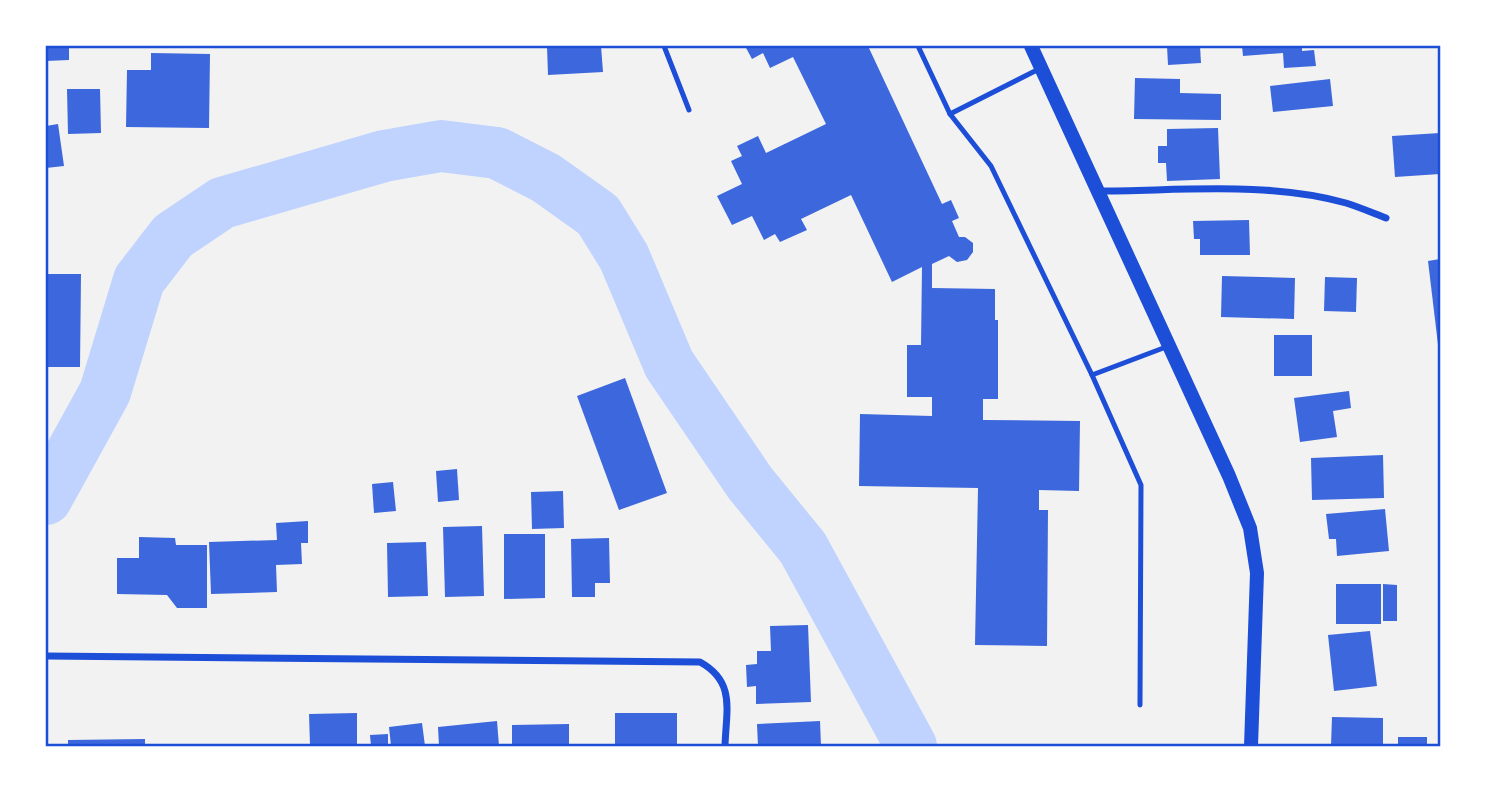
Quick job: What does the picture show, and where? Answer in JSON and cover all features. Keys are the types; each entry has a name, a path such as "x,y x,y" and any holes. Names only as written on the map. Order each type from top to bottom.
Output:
{"main road":[{"path":"1031,46 1229,476 1252,541 1257,573 1251,747"}],"street":[{"path":"1098,191 1254,190 1294,193 1346,203 1386,218"},
{"path":"46,656 700,662 721,677 726,691 725,747"}],"lane":[{"path":"664,46 689,110"},
{"path":"918,46 950,114 991,166 1092,375 1141,485 1140,705"},
{"path":"950,114 1041,68"},
{"path":"1092,375 1170,346"}],"building":[{"path":"46,46 69,46 69,60 46,61"},
{"path":"547,46 601,46 603,72 548,75"},
{"path":"745,46 868,46 942,204 951,200 959,218 952,221 959,237 965,237 973,243 973,252 967,260 957,262 949,256 932,264 932,288 995,289 995,320 998,320 998,399 983,399 983,420 1080,421 1079,491 1039,490 1039,510 1048,510 1047,646 975,645 978,488 859,486 860,414 932,416 932,397 907,397 907,345 921,345 922,267 892,282 851,195 801,219 807,230 780,242 775,234 764,240 752,216 732,225 717,196 742,184 731,161 742,156 737,146 758,136 766,153 826,124 793,57 770,68 763,53 752,59"},
{"path":"1167,46 1200,46 1201,63 1168,65"},
{"path":"1242,46 1302,46 1302,51 1314,50 1316,66 1284,68 1283,53 1243,56"},
{"path":"151,53 210,54 209,128 126,127 127,70 151,70"},
{"path":"1135,78 1180,79 1180,93 1221,94 1221,120 1134,119"},
{"path":"1330,79 1333,106 1273,112 1270,86"},
{"path":"67,89 100,89 101,133 68,134"},
{"path":"58,124 64,166 46,168 46,126"},
{"path":"1218,128 1220,179 1167,181 1166,163 1158,163 1158,146 1167,146 1167,129"},
{"path":"1440,133 1440,174 1395,177 1392,136"},
{"path":"1249,220 1250,255 1200,255 1200,239 1194,239 1193,221"},
{"path":"1440,259 1440,353 1439,353 1428,261"},
{"path":"46,274 81,274 80,367 46,367"},
{"path":"1222,276 1295,278 1294,319 1221,317"},
{"path":"1325,277 1357,278 1356,312 1324,311"},
{"path":"1274,335 1312,335 1312,376 1274,376"},
{"path":"625,378 667,493 619,510 577,396"},
{"path":"1349,391 1351,408 1333,411 1337,437 1300,442 1294,398"},
{"path":"1383,455 1384,498 1312,500 1311,458"},
{"path":"457,469 459,500 438,502 436,471"},
{"path":"393,482 396,511 374,513 372,484"},
{"path":"563,491 564,528 532,529 531,492"},
{"path":"1385,509 1389,551 1337,556 1336,539 1329,539 1326,514"},
{"path":"308,521 308,543 301,543 302,564 276,565 277,592 211,594 209,542 277,540 276,523"},
{"path":"482,526 484,596 445,597 443,527"},
{"path":"504,534 545,534 545,598 504,599"},
{"path":"139,537 175,538 176,545 207,545 207,608 177,608 167,595 117,594 117,558 139,558"},
{"path":"609,538 610,583 595,583 595,597 572,597 571,539"},
{"path":"426,542 428,596 388,597 387,543"},
{"path":"1336,584 1381,584 1381,624 1336,624"},
{"path":"1383,584 1397,585 1397,621 1383,621"},
{"path":"808,625 811,702 756,704 756,686 747,687 746,665 757,664 757,651 771,651 770,626"},
{"path":"1370,631 1377,686 1334,691 1328,635"},
{"path":"357,713 357,746 310,746 309,714"},
{"path":"615,713 677,713 677,746 615,746"},
{"path":"1332,717 1383,718 1383,746 1331,746"},
{"path":"497,721 499,746 439,746 438,727"},
{"path":"820,721 821,746 758,746 757,724"},
{"path":"422,723 425,746 391,746 389,727"},
{"path":"569,724 569,746 512,746 512,725"},
{"path":"388,734 388,746 371,746 370,735"},
{"path":"1398,737 1427,737 1427,746 1398,746"},
{"path":"145,739 145,746 68,746 68,740"}],"waterway":[{"path":"46,499 105,392 139,280 173,236 222,203 384,156 441,146 497,153 546,178 598,215 624,257 669,364 750,483 803,548 911,746"}]}
